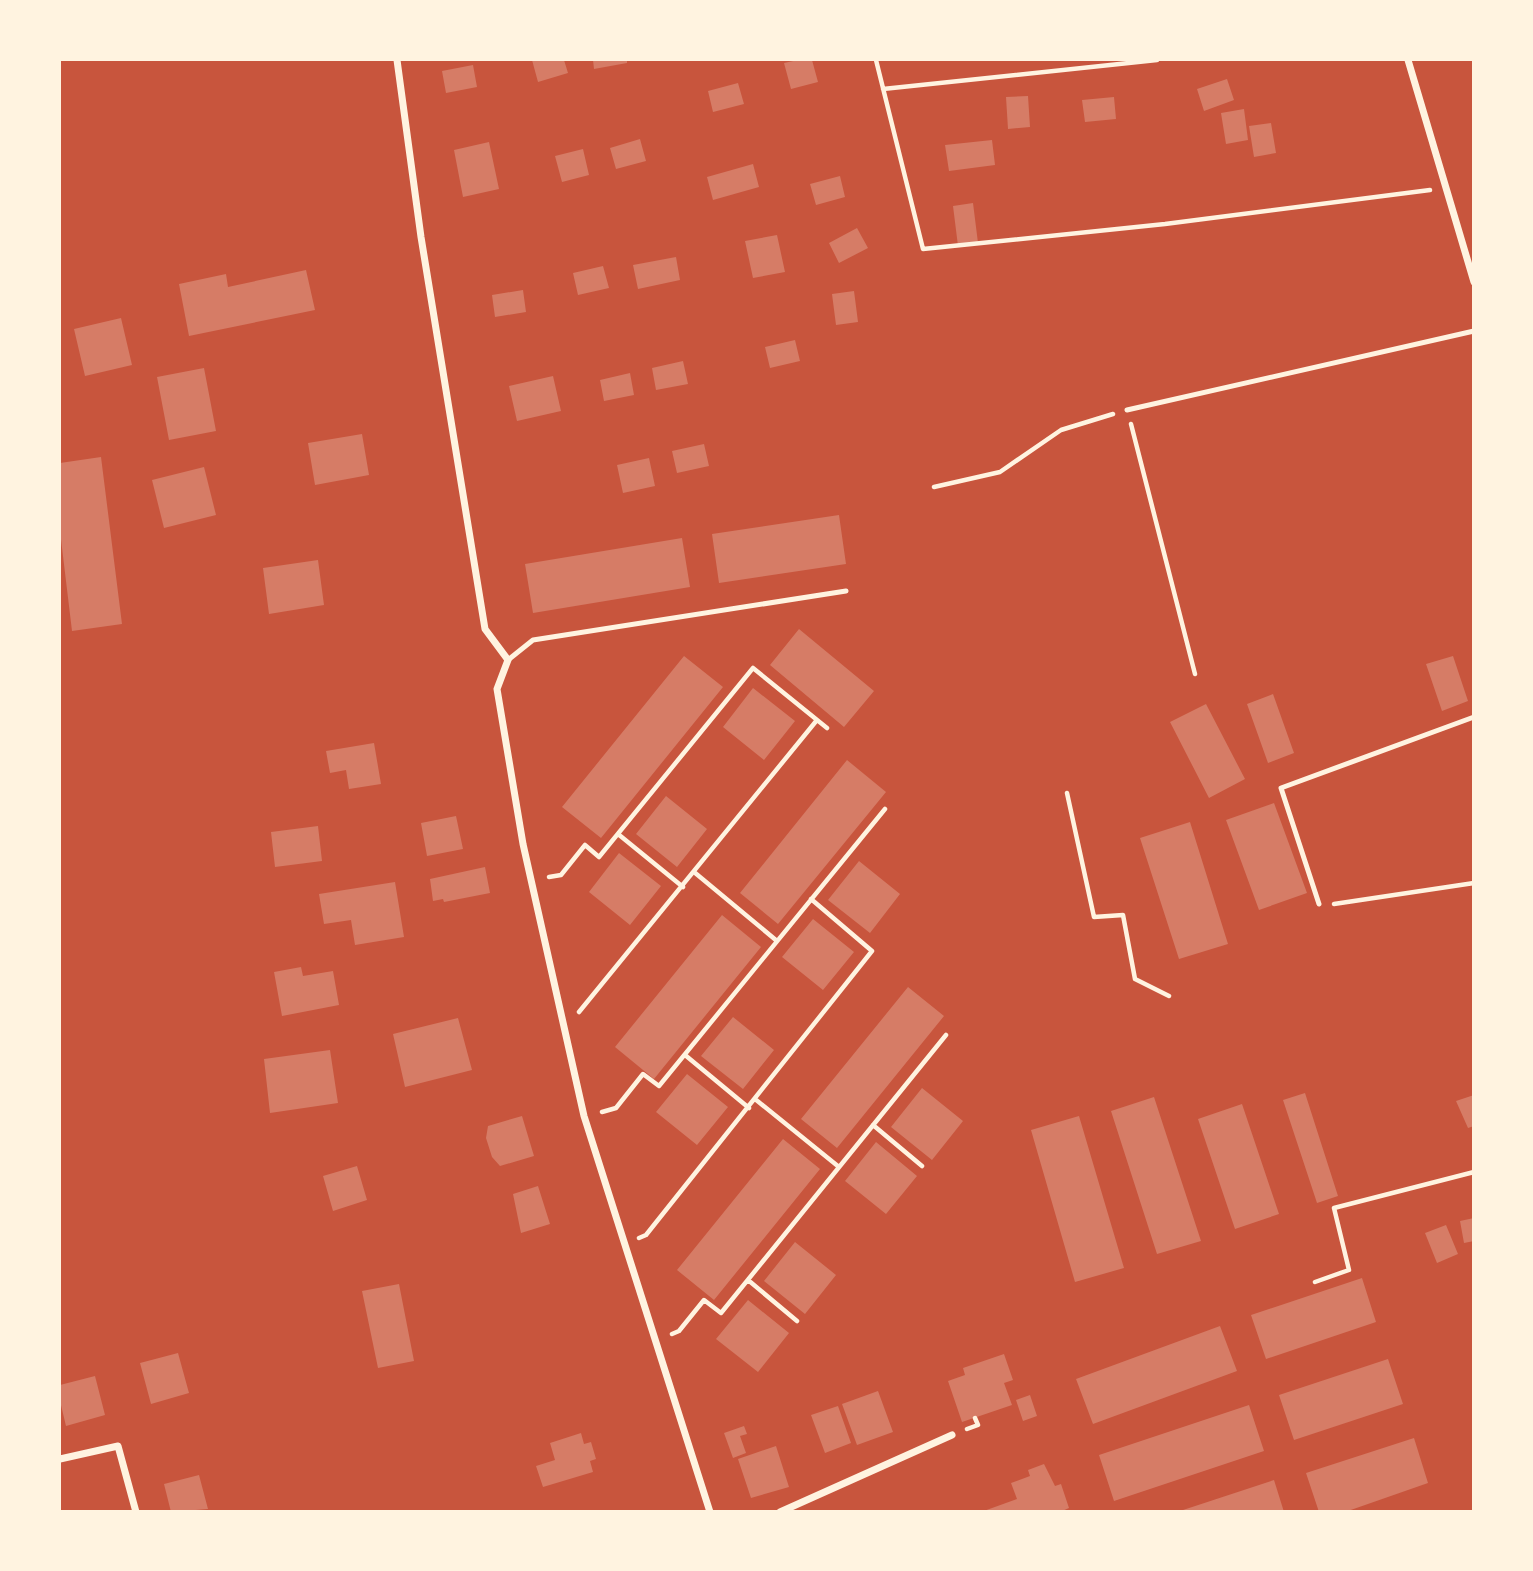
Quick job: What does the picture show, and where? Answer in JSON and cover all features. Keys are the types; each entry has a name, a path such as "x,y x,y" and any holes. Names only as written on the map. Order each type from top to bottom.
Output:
{"street":[{"path":"397,60 423,248 485,629 508,660 497,689 531,880 584,1116 623,1246 710,1511"},
{"path":"1408,60 1474,282"},
{"path":"780,1511 952,1436"},
{"path":"60,1459 118,1446 136,1511"}],"lane":[{"path":"1127,410 1474,331"},
{"path":"508,660 533,640 846,592"},
{"path":"1319,904 1281,788 1474,717"}],"path":[{"path":"876,60 923,249 1165,224 1444,188"},
{"path":"884,89 1157,60"},
{"path":"934,487 1000,472 1061,430 1127,410 1195,674"},
{"path":"531,880 561,875 585,845 599,857 753,668 827,728"},
{"path":"562,1018 582,1011 817,720"},
{"path":"1067,793 1094,917 1123,915 1135,979 1169,996"},
{"path":"584,1116 616,1108 643,1074 659,1086 885,809"},
{"path":"618,834 683,887"},
{"path":"694,872 777,941"},
{"path":"1319,904 1342,904 1474,883"},
{"path":"623,1246 646,1235 872,951 811,899"},
{"path":"685,1322 705,1300 720,1313 946,1035"},
{"path":"685,1055 749,1108"},
{"path":"755,1100 839,1167"},
{"path":"873,1125 922,1166"},
{"path":"1315,1282 1349,1270 1334,1208 1474,1171"},
{"path":"748,1280 797,1321"},
{"path":"966,1429 978,1425 975,1418"}],"building":[{"path":"532,60 564,60 568,73 538,82"},
{"path":"593,60 627,60 627,63 594,69"},
{"path":"812,60 818,82 791,89 784,63"},
{"path":"473,65 477,87 446,93 442,71"},
{"path":"1227,79 1234,100 1204,111 1197,89"},
{"path":"738,83 744,104 713,112 708,91"},
{"path":"1028,96 1030,127 1008,129 1006,97"},
{"path":"1114,97 1116,119 1085,122 1082,100"},
{"path":"1244,109 1248,140 1226,144 1221,113"},
{"path":"1271,123 1276,153 1254,157 1249,126"},
{"path":"640,139 646,161 616,169 610,148"},
{"path":"992,140 995,165 949,171 945,145"},
{"path":"489,142 499,189 463,197 454,150"},
{"path":"583,149 589,175 562,182 555,156"},
{"path":"753,164 759,187 713,200 707,177"},
{"path":"840,176 845,197 816,205 810,184"},
{"path":"973,203 978,243 958,246 953,206"},
{"path":"857,228 868,248 839,263 829,243"},
{"path":"777,235 785,272 753,278 745,241"},
{"path":"676,257 680,280 638,289 633,265"},
{"path":"603,266 609,288 578,295 573,273"},
{"path":"306,270 315,310 189,336 179,284 226,274 228,287"},
{"path":"523,290 526,312 495,317 492,295"},
{"path":"854,291 858,322 836,325 832,294"},
{"path":"121,318 132,365 85,376 74,329"},
{"path":"795,340 800,361 770,368 765,347"},
{"path":"683,361 688,384 656,390 652,368"},
{"path":"204,368 216,431 169,440 157,377"},
{"path":"630,373 634,395 604,401 600,380"},
{"path":"553,376 561,411 517,421 509,386"},
{"path":"362,434 369,475 315,485 308,443"},
{"path":"704,444 709,466 677,473 672,451"},
{"path":"101,457 122,624 72,631 60,531 60,463"},
{"path":"649,458 655,486 623,493 617,465"},
{"path":"204,467 216,515 164,528 152,480"},
{"path":"839,515 846,564 719,583 712,534"},
{"path":"682,538 690,587 533,613 525,564"},
{"path":"318,560 324,605 269,614 263,568"},
{"path":"799,629 874,691 844,727 770,665"},
{"path":"684,656 723,687 601,838 562,807"},
{"path":"1453,656 1468,701 1442,711 1426,664"},
{"path":"753,688 795,721 764,760 723,727"},
{"path":"1273,694 1294,753 1268,763 1247,704"},
{"path":"1206,704 1245,779 1209,798 1170,722"},
{"path":"374,743 381,784 349,789 346,770 330,773 326,751"},
{"path":"847,760 886,792 778,924 740,893"},
{"path":"666,796 707,829 677,867 636,834"},
{"path":"1274,803 1307,893 1259,910 1226,820"},
{"path":"456,816 463,849 427,856 421,823"},
{"path":"1190,822 1228,944 1179,959 1140,838"},
{"path":"318,826 322,861 275,867 271,832"},
{"path":"619,853 661,886 630,925 589,892"},
{"path":"859,861 900,894 870,933 828,900"},
{"path":"485,867 490,893 444,902 443,899 433,901 430,879"},
{"path":"395,882 404,937 355,945 351,920 324,924 319,894"},
{"path":"722,915 761,947 654,1079 615,1047"},
{"path":"813,919 854,952 823,990 782,957"},
{"path":"301,967 303,976 333,971 339,1005 282,1016 274,972"},
{"path":"908,987 944,1016 837,1148 801,1119"},
{"path":"733,1017 774,1050 743,1089 701,1056"},
{"path":"458,1018 472,1070 405,1087 393,1034"},
{"path":"330,1050 338,1103 270,1113 264,1059"},
{"path":"687,1074 728,1107 697,1145 656,1112"},
{"path":"922,1088 963,1121 932,1160 891,1127"},
{"path":"1305,1093 1338,1196 1317,1203 1283,1100"},
{"path":"1474,1095 1474,1126 1468,1128 1456,1101"},
{"path":"1154,1097 1201,1241 1157,1254 1111,1111"},
{"path":"1242,1104 1279,1214 1235,1229 1198,1119"},
{"path":"522,1116 534,1156 500,1166 492,1157 486,1138 488,1126"},
{"path":"1079,1116 1124,1268 1075,1282 1031,1130"},
{"path":"783,1139 820,1169 714,1300 677,1270"},
{"path":"876,1142 917,1176 886,1214 845,1181"},
{"path":"357,1166 367,1200 333,1211 323,1176"},
{"path":"538,1186 550,1224 521,1233 513,1194"},
{"path":"1474,1218 1474,1241 1464,1243 1460,1221"},
{"path":"1446,1225 1458,1254 1437,1263 1425,1233"},
{"path":"795,1242 836,1275 805,1314 764,1281"},
{"path":"1362,1278 1376,1322 1266,1359 1251,1315"},
{"path":"399,1284 414,1361 378,1368 362,1291"},
{"path":"748,1300 789,1333 758,1372 716,1339"},
{"path":"1220,1326 1237,1371 1093,1424 1076,1379"},
{"path":"178,1353 189,1393 151,1404 140,1363"},
{"path":"1004,1354 1013,1380 1004,1383 1012,1405 962,1422 948,1381 965,1375 963,1368"},
{"path":"1388,1359 1403,1404 1294,1440 1279,1395"},
{"path":"95,1376 105,1415 66,1426 60,1401 60,1385"},
{"path":"878,1391 893,1432 857,1445 842,1404"},
{"path":"1030,1395 1037,1416 1023,1421 1016,1400"},
{"path":"1249,1405 1264,1451 1114,1501 1099,1455"},
{"path":"838,1406 851,1443 825,1453 811,1415"},
{"path":"744,1426 747,1434 740,1436 746,1453 733,1458 724,1433"},
{"path":"581,1433 584,1444 591,1442 596,1459 590,1461 593,1472 543,1487 536,1466 555,1460 550,1443"},
{"path":"1414,1438 1428,1483 1345,1512 1319,1512 1306,1473"},
{"path":"776,1446 789,1487 751,1498 738,1459"},
{"path":"1044,1464 1055,1486 1061,1484 1069,1508 1060,1512 981,1512 1017,1499 1011,1483 1030,1476 1028,1470"},
{"path":"199,1475 208,1509 171,1512 164,1484"},
{"path":"1274,1480 1284,1512 1180,1512 1180,1511"}]}
